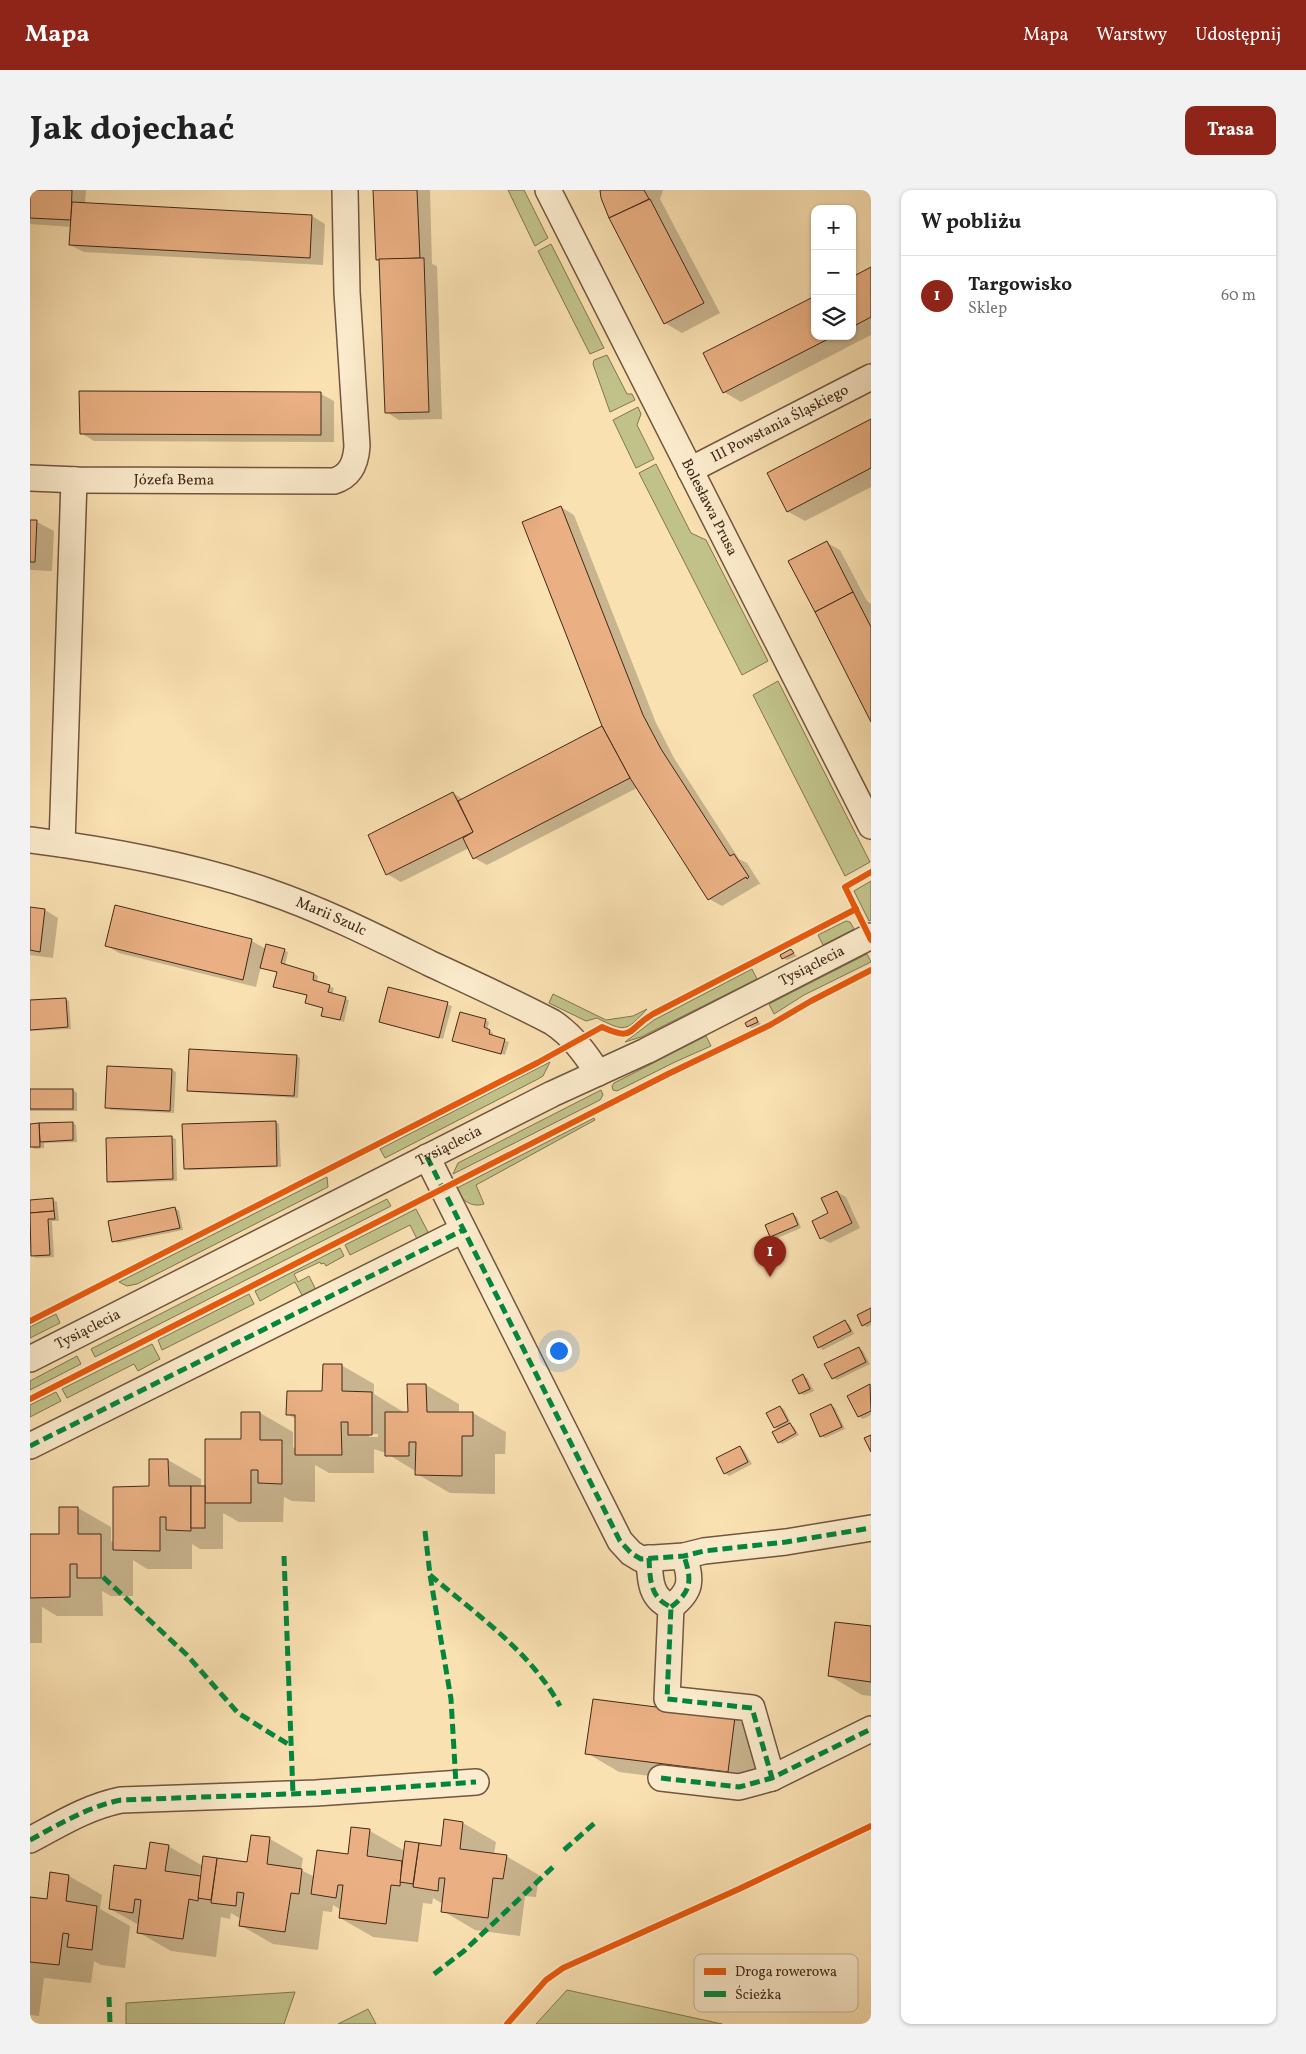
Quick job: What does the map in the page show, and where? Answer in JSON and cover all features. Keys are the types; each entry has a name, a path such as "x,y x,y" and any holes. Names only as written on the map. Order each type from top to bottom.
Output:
{"street":[{"name":"Józefa Bema","path":"30,478 74,480 334,481 342,479 349,473 355,460 357,446 347,300 345,190"},
{"name":"Bolesława Prusa","path":"548,190 871,826"},
{"name":"III Powstania Śląskiego","path":"690,470 871,377"},
{"path":"62,844 74,480"},
{"name":"Marii Szulc","path":"30,840 62,844 196,871 257,888 309,907 552,1022 575,1041 598,1073"},
{"name":"Tysiąclecia","path":"30,1359 427,1157 646,1051 871,936"},
{"path":"427,1157 620,1541 631,1553 641,1559 684,1556 704,1551 786,1542 871,1528"},
{"path":"30,1446 463,1230"},
{"path":"684,1556 690,1574 688,1589 683,1598 672,1607 667,1699 752,1708 772,1778"},
{"path":"649,1558 650,1576 654,1592 658,1600 672,1607"},
{"path":"661,1778 739,1787 772,1778 871,1729"},
{"path":"30,1840 80,1812 121,1800 316,1793 476,1782"}],"green space":[{"path":"508,190 524,190 548,238 535,246"},
{"path":"551,244 604,348 590,354 538,251"},
{"path":"607,355 627,394 632,394 635,400 610,412 593,364 594,360"},
{"path":"638,407 641,414 637,425 654,459 636,468 613,420"},
{"path":"656,464 691,533 706,540 768,661 742,675 639,473"},
{"path":"778,681 870,862 845,876 753,695"},
{"path":"871,881 871,920 869,921 854,891"},
{"path":"846,921 850,922 854,929 823,945 818,935"},
{"path":"867,954 871,962 804,995 774,1014 769,1004"},
{"path":"752,969 757,979 641,1037 625,1042 654,1020"},
{"path":"553,994 606,1020 633,1016 647,1009 629,1026 620,1027 597,1018 586,1021 549,1003"},
{"path":"706,1036 711,1046 617,1091 613,1090 612,1086 614,1083"},
{"path":"550,1062 543,1076 538,1079 385,1158 380,1149"},
{"path":"601,1090 603,1095 600,1100 453,1174 458,1163"},
{"path":"594,1118 595,1120 476,1185 484,1204 475,1205 467,1202 455,1189"},
{"path":"327,1177 328,1187 137,1284 127,1286 119,1282"},
{"path":"387,1199 391,1206 95,1357 91,1349"},
{"path":"416,1209 429,1234 418,1241 410,1225 350,1255 345,1245"},
{"path":"340,1248 344,1256 326,1266 320,1262 294,1274 298,1282 309,1276 317,1292 304,1299 295,1282 260,1301 255,1291"},
{"path":"249,1294 254,1304 162,1350 158,1340"},
{"path":"56,1314 60,1323 30,1338 30,1327"},
{"path":"152,1344 160,1359 138,1371 134,1364 67,1398 62,1389"},
{"path":"77,1356 81,1364 30,1390 30,1381"},
{"path":"56,1392 61,1401 30,1417 30,1405"},
{"path":"567,1990 722,2024 536,2024"},
{"path":"295,1992 284,2024 126,2024 126,2003"},
{"path":"368,2009 376,2024 338,2024"}],"building":[{"path":"30,190 72,190 71,220 30,218"},
{"path":"373,190 417,190 420,258 376,260"},
{"path":"600,190 644,190 649,199 609,218"},
{"path":"650,199 704,303 664,324 609,218"},
{"path":"72,202 312,215 310,258 69,245"},
{"path":"424,258 429,412 385,413 379,259"},
{"path":"871,267 871,317 856,325 856,295 856,275"},
{"path":"811,298 811,340 826,340 723,393 703,353"},
{"path":"79,391 321,392 321,435 80,434"},
{"path":"871,419 871,468 787,512 767,473"},
{"path":"561,506 643,715 661,749 730,856 734,854 749,877 708,900 630,778 602,726 522,522"},
{"path":"30,520 37,520 35,562 30,562"},
{"path":"827,541 853,592 815,612 788,561"},
{"path":"853,592 871,627 871,722 815,612"},
{"path":"602,726 630,778 473,859 463,838 473,832 458,801"},
{"path":"453,792 473,832 386,875 368,835"},
{"path":"115,905 252,939 243,980 105,946"},
{"path":"30,907 45,909 40,952 30,950"},
{"path":"266,944 285,949 281,963 314,973 313,980 330,985 328,992 346,997 340,1020 321,1016 323,1008 305,1003 307,995 273,987 277,972 260,968"},
{"path":"791,949 794,953 782,959 780,955"},
{"path":"388,987 448,1002 439,1038 379,1022"},
{"path":"66,998 68,1027 30,1030 30,1000"},
{"path":"460,1012 486,1019 484,1027 490,1030 489,1034 505,1039 501,1054 452,1041"},
{"path":"756,1017 758,1022 747,1027 745,1023"},
{"path":"189,1049 297,1055 294,1096 187,1091"},
{"path":"107,1066 172,1069 170,1111 105,1108"},
{"path":"30,1089 73,1089 73,1109 30,1109"},
{"path":"276,1121 277,1166 184,1169 182,1124"},
{"path":"73,1122 73,1140 40,1142 39,1123"},
{"path":"39,1123 40,1147 30,1147 30,1124"},
{"path":"172,1136 173,1179 107,1182 106,1138"},
{"path":"837,1191 852,1223 820,1239 812,1221 828,1213 821,1198"},
{"path":"53,1198 54,1211 30,1213 30,1200"},
{"path":"175,1207 180,1228 112,1242 108,1221"},
{"path":"54,1211 55,1219 48,1219 50,1255 31,1256 30,1213"},
{"path":"793,1213 798,1225 770,1237 765,1225"},
{"path":"871,1308 871,1321 862,1326 857,1315"},
{"path":"845,1320 851,1331 818,1348 813,1337"},
{"path":"859,1347 866,1362 832,1379 824,1364"},
{"path":"323,1364 342,1364 342,1391 372,1392 372,1435 348,1435 348,1422 341,1422 342,1455 295,1455 295,1415 286,1415 287,1391 322,1391"},
{"path":"803,1374 810,1389 799,1394 792,1380"},
{"path":"407,1384 426,1384 427,1412 473,1412 473,1436 462,1436 462,1476 415,1475 416,1442 409,1442 409,1456 385,1456 385,1412 408,1412"},
{"path":"870,1384 871,1411 858,1417 847,1396"},
{"path":"831,1404 842,1427 820,1437 810,1414"},
{"path":"780,1406 788,1421 774,1428 766,1413"},
{"path":"241,1412 260,1412 260,1440 282,1440 282,1484 258,1483 258,1470 251,1470 251,1503 205,1503 205,1439 241,1439"},
{"path":"790,1423 796,1433 778,1443 772,1432"},
{"path":"871,1435 871,1452 864,1438"},
{"path":"740,1446 748,1462 724,1474 716,1458"},
{"path":"149,1459 168,1459 169,1486 191,1486 191,1531 166,1530 166,1517 160,1517 160,1551 113,1550 113,1487 149,1486"},
{"path":"191,1486 205,1486 205,1528 191,1528"},
{"path":"59,1507 78,1507 78,1534 101,1534 101,1578 77,1578 77,1564 70,1564 70,1597 30,1598 30,1534 59,1534"},
{"path":"835,1622 871,1626 871,1682 828,1676"},
{"path":"593,1699 735,1717 728,1772 585,1754"},
{"path":"444,1819 463,1822 460,1849 507,1855 503,1879 493,1878 488,1918 441,1912 445,1878 439,1878 438,1891 413,1887 419,1843 441,1846"},
{"path":"351,1827 370,1829 367,1856 402,1861 400,1886 391,1885 386,1924 339,1918 343,1885 338,1885 336,1898 311,1894 317,1850 348,1854"},
{"path":"251,1835 270,1837 267,1864 302,1869 299,1894 291,1893 285,1932 239,1926 244,1893 237,1892 236,1906 211,1903 217,1858 247,1862"},
{"path":"405,1841 419,1843 413,1884 400,1882"},
{"path":"150,1842 169,1845 165,1871 201,1876 198,1901 189,1899 183,1939 137,1933 141,1900 135,1899 133,1913 109,1909 114,1865 146,1869"},
{"path":"203,1856 217,1858 211,1900 198,1898"},
{"path":"50,1872 69,1875 66,1901 97,1906 92,1950 67,1947 69,1934 63,1933 59,1965 30,1962 30,1897 47,1899"}],"marked path":[{"path":"427,1157 620,1541 631,1553 641,1559 684,1556 704,1551 786,1542 871,1528"},
{"path":"30,1446 463,1230"},
{"path":"425,1531 430,1575 451,1699 456,1784"},
{"path":"284,1556 293,1794"},
{"path":"671,1607 683,1596 688,1584 689,1578 684,1556"},
{"path":"649,1558 652,1587 659,1599 671,1607 667,1699 752,1708 772,1778"},
{"path":"430,1575 484,1619 518,1651 548,1686 560,1706"},
{"path":"103,1577 187,1655 238,1713 291,1746"},
{"path":"661,1778 739,1787 772,1778 871,1729"},
{"path":"30,1840 85,1812 121,1800 316,1793 476,1782"},
{"path":"564,1850 597,1821"},
{"path":"434,1974 464,1951 555,1865"},
{"path":"109,1997 110,2024"}],"cycle path":[{"path":"871,872 845,887 871,940"},
{"path":"30,1321 537,1063 602,1027 620,1033 630,1032 653,1014 856,909"},
{"path":"30,1399 668,1074 770,1025 871,970"},
{"path":"507,2024 546,1980 563,1968 739,1889 871,1826"}],"place":[{"name":"Targowisko","path":"770,1277"}]}
